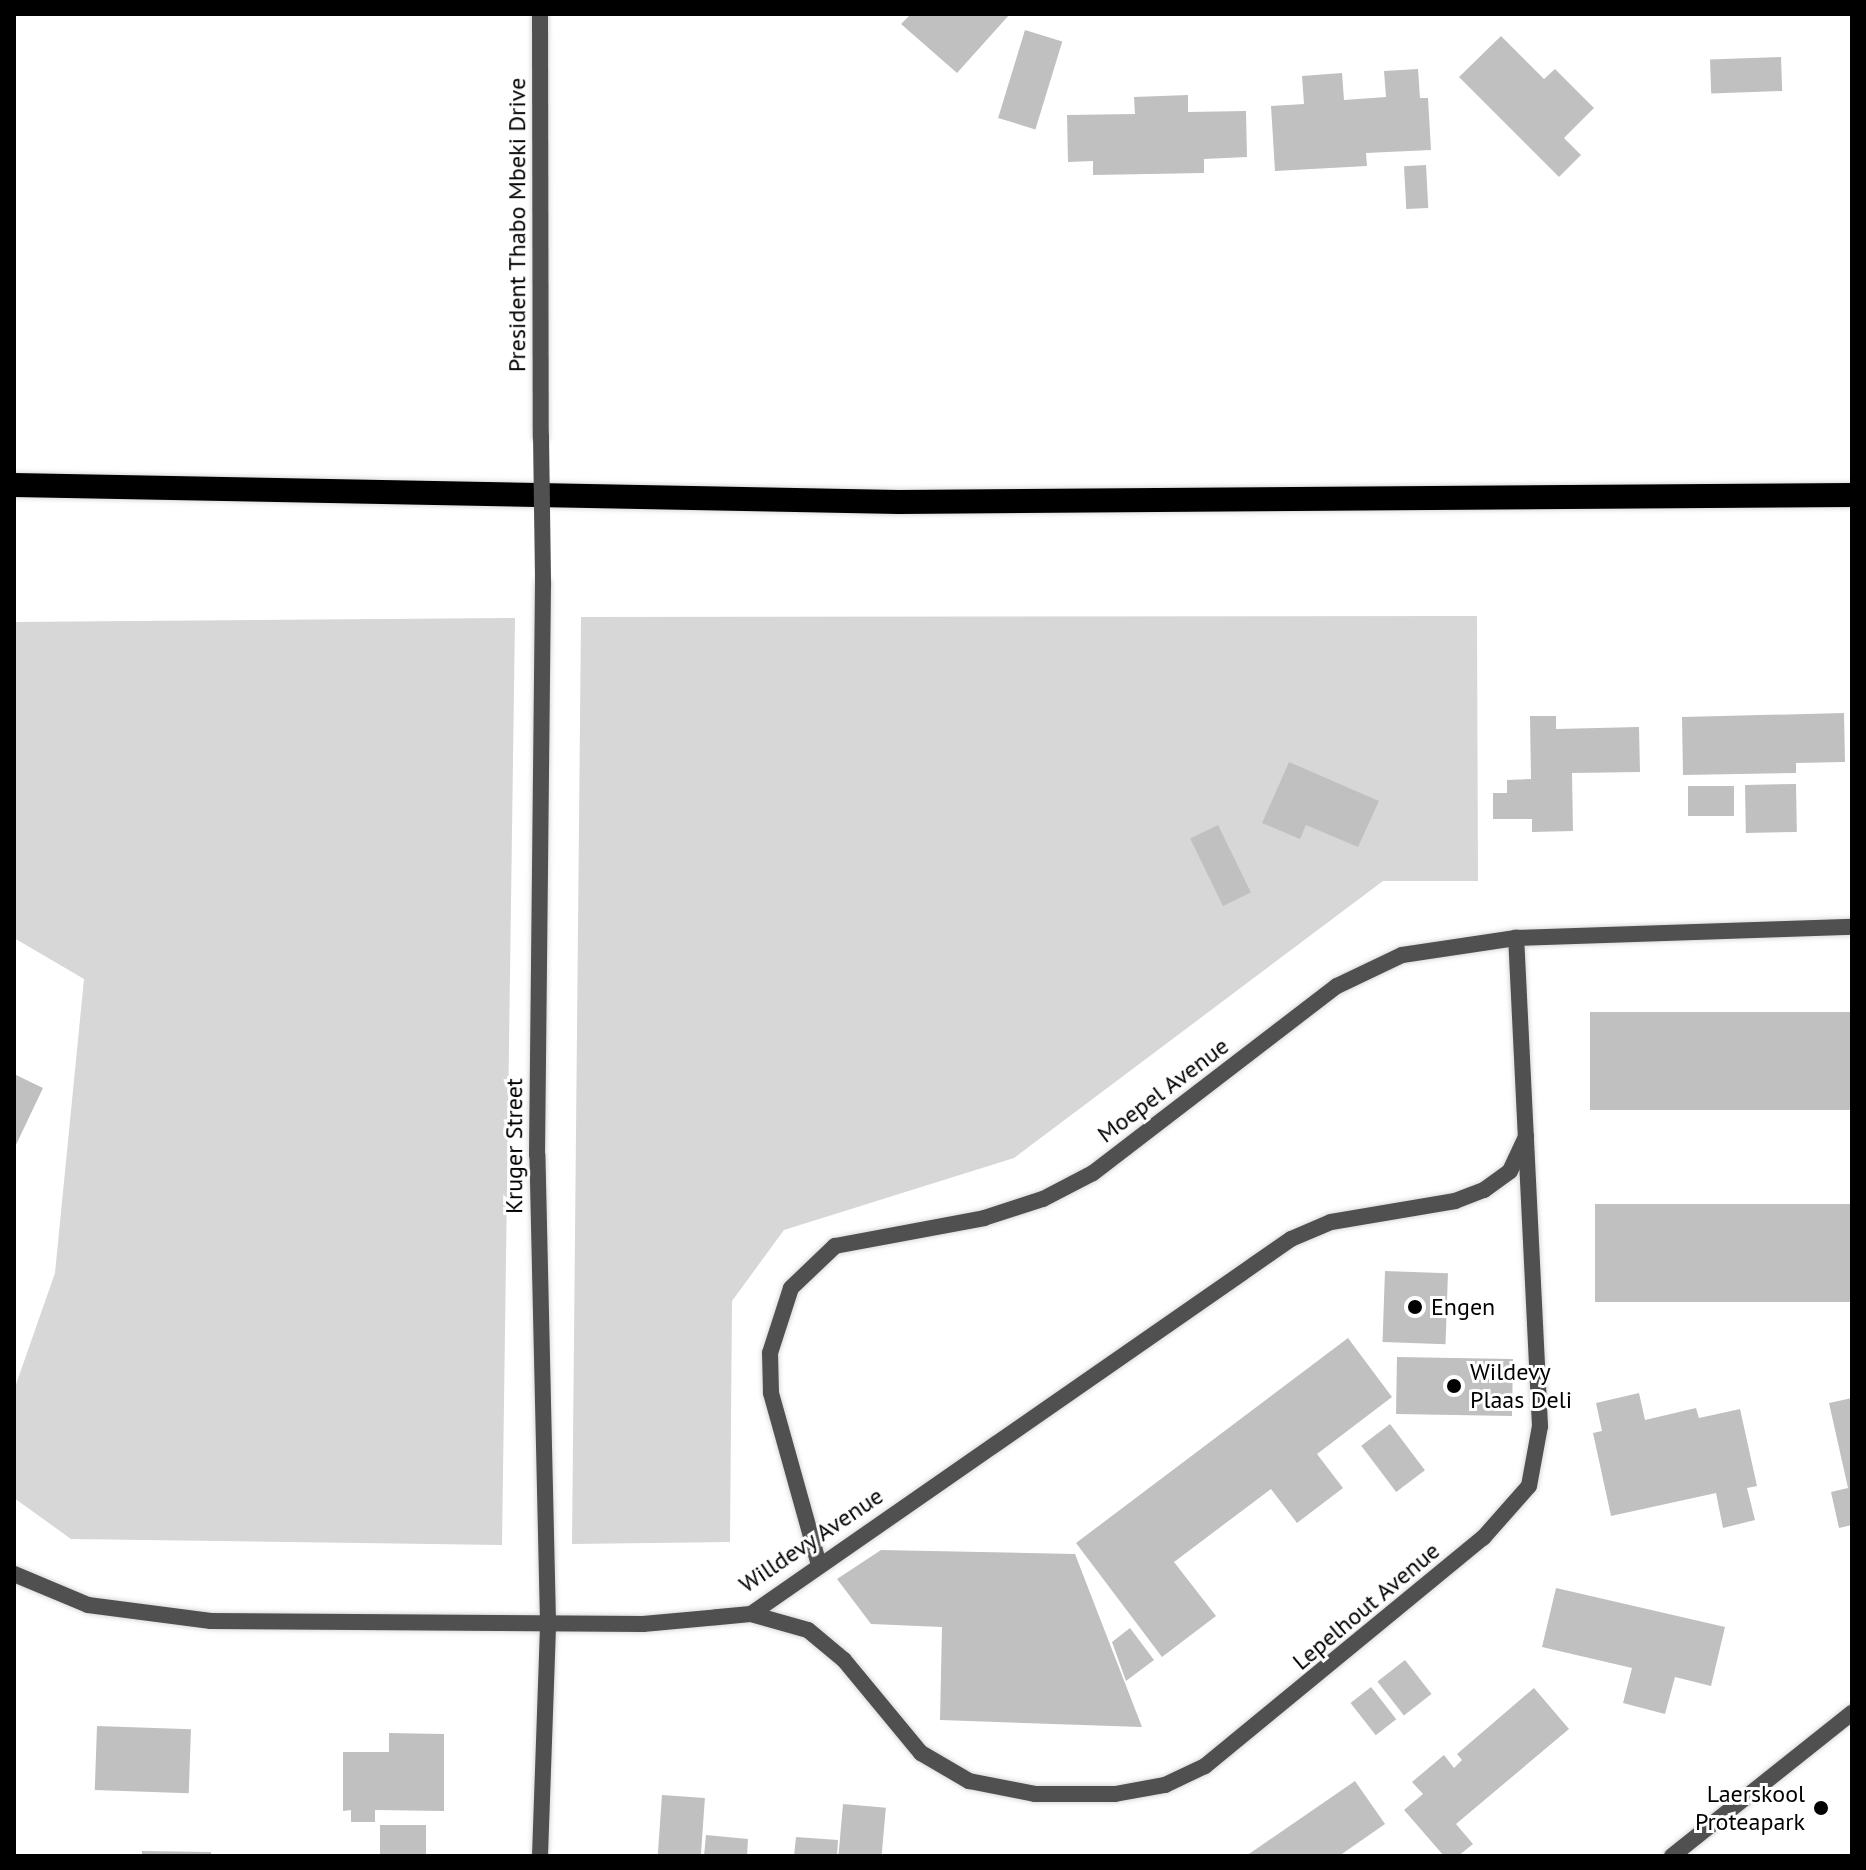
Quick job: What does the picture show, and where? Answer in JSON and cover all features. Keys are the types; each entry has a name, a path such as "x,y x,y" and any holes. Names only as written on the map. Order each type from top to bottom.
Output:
{"highway":[{"path":"14,485 899,502 1852,495"}],"street":[{"name":"President Thabo Mbeki Drive","path":"540,14 541,436"},
{"name":"Kruger Street","path":"540,1856 548,1622 537,1155 543,584 541,436"},
{"name":"Moepel Avenue","path":"819,1565 771,1393 770,1353 791,1288 818,1257 857,1238 984,1218 1043,1199 1093,1173 1357,974 1424,950 1516,938 1852,927"},
{"name":"Lepelhout Avenue","path":"751,1614 808,1630 844,1660 921,1753 969,1781 1035,1794 1115,1794 1165,1785 1205,1766 1483,1538 1529,1486 1540,1426 1516,938"},
{"name":"Willdevy Avenue","path":"14,1574 88,1605 211,1621 643,1624 751,1614 1291,1239 1331,1222 1455,1201 1484,1190 1510,1171 1526,1137"},
{"path":"1672,1856 1852,1713"}],"shaded area":[{"path":"1477,616 1478,881 1383,881 1014,1158 784,1230 732,1301 730,1542 572,1544 581,617"},
{"path":"515,618 502,1545 71,1539 14,1498 14,1390 55,1273 84,979 14,938 14,622"}],"building":[{"path":"911,14 1010,14 957,73 901,24"},
{"path":"1025,30 1062,41 1035,129 998,118"},
{"path":"1501,36 1544,79 1555,69 1594,108 1564,138 1581,155 1559,177 1459,77"},
{"path":"1781,57 1782,91 1711,93 1710,59"},
{"path":"1418,69 1420,98 1428,98 1431,150 1366,153 1367,166 1275,171 1271,106 1304,104 1302,76 1342,73 1344,100 1386,97 1384,71"},
{"path":"1188,95 1188,112 1246,111 1247,157 1204,159 1204,173 1093,175 1093,161 1068,162 1067,115 1135,114 1134,97"},
{"path":"1426,165 1428,208 1406,209 1404,166"},
{"path":"1844,713 1845,762 1796,763 1796,773 1683,775 1682,717"},
{"path":"1530,716 1556,716 1556,729 1639,727 1640,772 1572,773 1573,831 1532,832 1532,819 1493,819 1493,793 1507,793 1507,780 1531,779"},
{"path":"1289,762 1379,801 1358,847 1306,825 1300,839 1262,823"},
{"path":"1796,784 1797,832 1746,833 1745,785"},
{"path":"1688,786 1734,786 1734,816 1688,816"},
{"path":"1218,825 1251,892 1223,906 1190,839"},
{"path":"1590,1012 1852,1012 1852,1110 1590,1110"},
{"path":"14,1074 43,1088 14,1149"},
{"path":"1595,1204 1852,1204 1852,1302 1595,1302"},
{"name":"Engen","path":"1385,1271 1448,1273 1445,1344 1383,1342"},
{"path":"1348,1338 1392,1397 1317,1454 1343,1488 1297,1523 1271,1489 1174,1562 1216,1616 1162,1657 1076,1543"},
{"name":"Wildevy Plaas Deli","path":"1397,1357 1513,1359 1512,1416 1396,1414"},
{"path":"1639,1393 1645,1420 1696,1408 1699,1418 1740,1409 1757,1486 1747,1488 1755,1520 1723,1528 1716,1493 1611,1516 1593,1433 1602,1431 1596,1403"},
{"path":"1852,1398 1852,1525 1839,1528 1831,1492 1848,1488 1829,1403"},
{"path":"1390,1424 1425,1470 1396,1492 1361,1446"},
{"path":"881,1550 1075,1554 1142,1727 940,1720 942,1627 871,1624 837,1579"},
{"path":"1556,1588 1725,1627 1711,1686 1675,1677 1665,1714 1623,1703 1632,1668 1542,1647"},
{"path":"1130,1628 1154,1660 1126,1681 1112,1642"},
{"path":"1405,1660 1431,1694 1404,1715 1377,1682"},
{"path":"1371,1687 1396,1719 1376,1735 1351,1703"},
{"path":"1534,1688 1569,1729 1456,1824 1473,1844 1458,1856 1444,1856 1404,1810 1423,1794 1412,1782 1444,1755 1454,1768 1462,1760 1457,1754"},
{"path":"97,1726 191,1729 189,1793 95,1790"},
{"path":"389,1733 444,1734 444,1811 375,1810 375,1822 351,1822 351,1810 343,1811 343,1752 389,1752"},
{"path":"1355,1781 1385,1824 1339,1856 1246,1856"},
{"path":"662,1795 705,1798 701,1856 658,1856"},
{"path":"843,1804 886,1808 882,1856 838,1856"},
{"path":"380,1825 426,1825 426,1856 380,1856"},
{"path":"706,1835 748,1839 747,1856 704,1856"},
{"path":"796,1837 838,1840 837,1856 794,1856"},
{"path":"142,1851 211,1852 211,1856 142,1856"}],"place":[{"name":"Engen","path":"1415,1307"},
{"name":"Wildevy Plaas Deli","path":"1454,1386"},
{"name":"Laerskool Proteapark","path":"1821,1808"}]}
